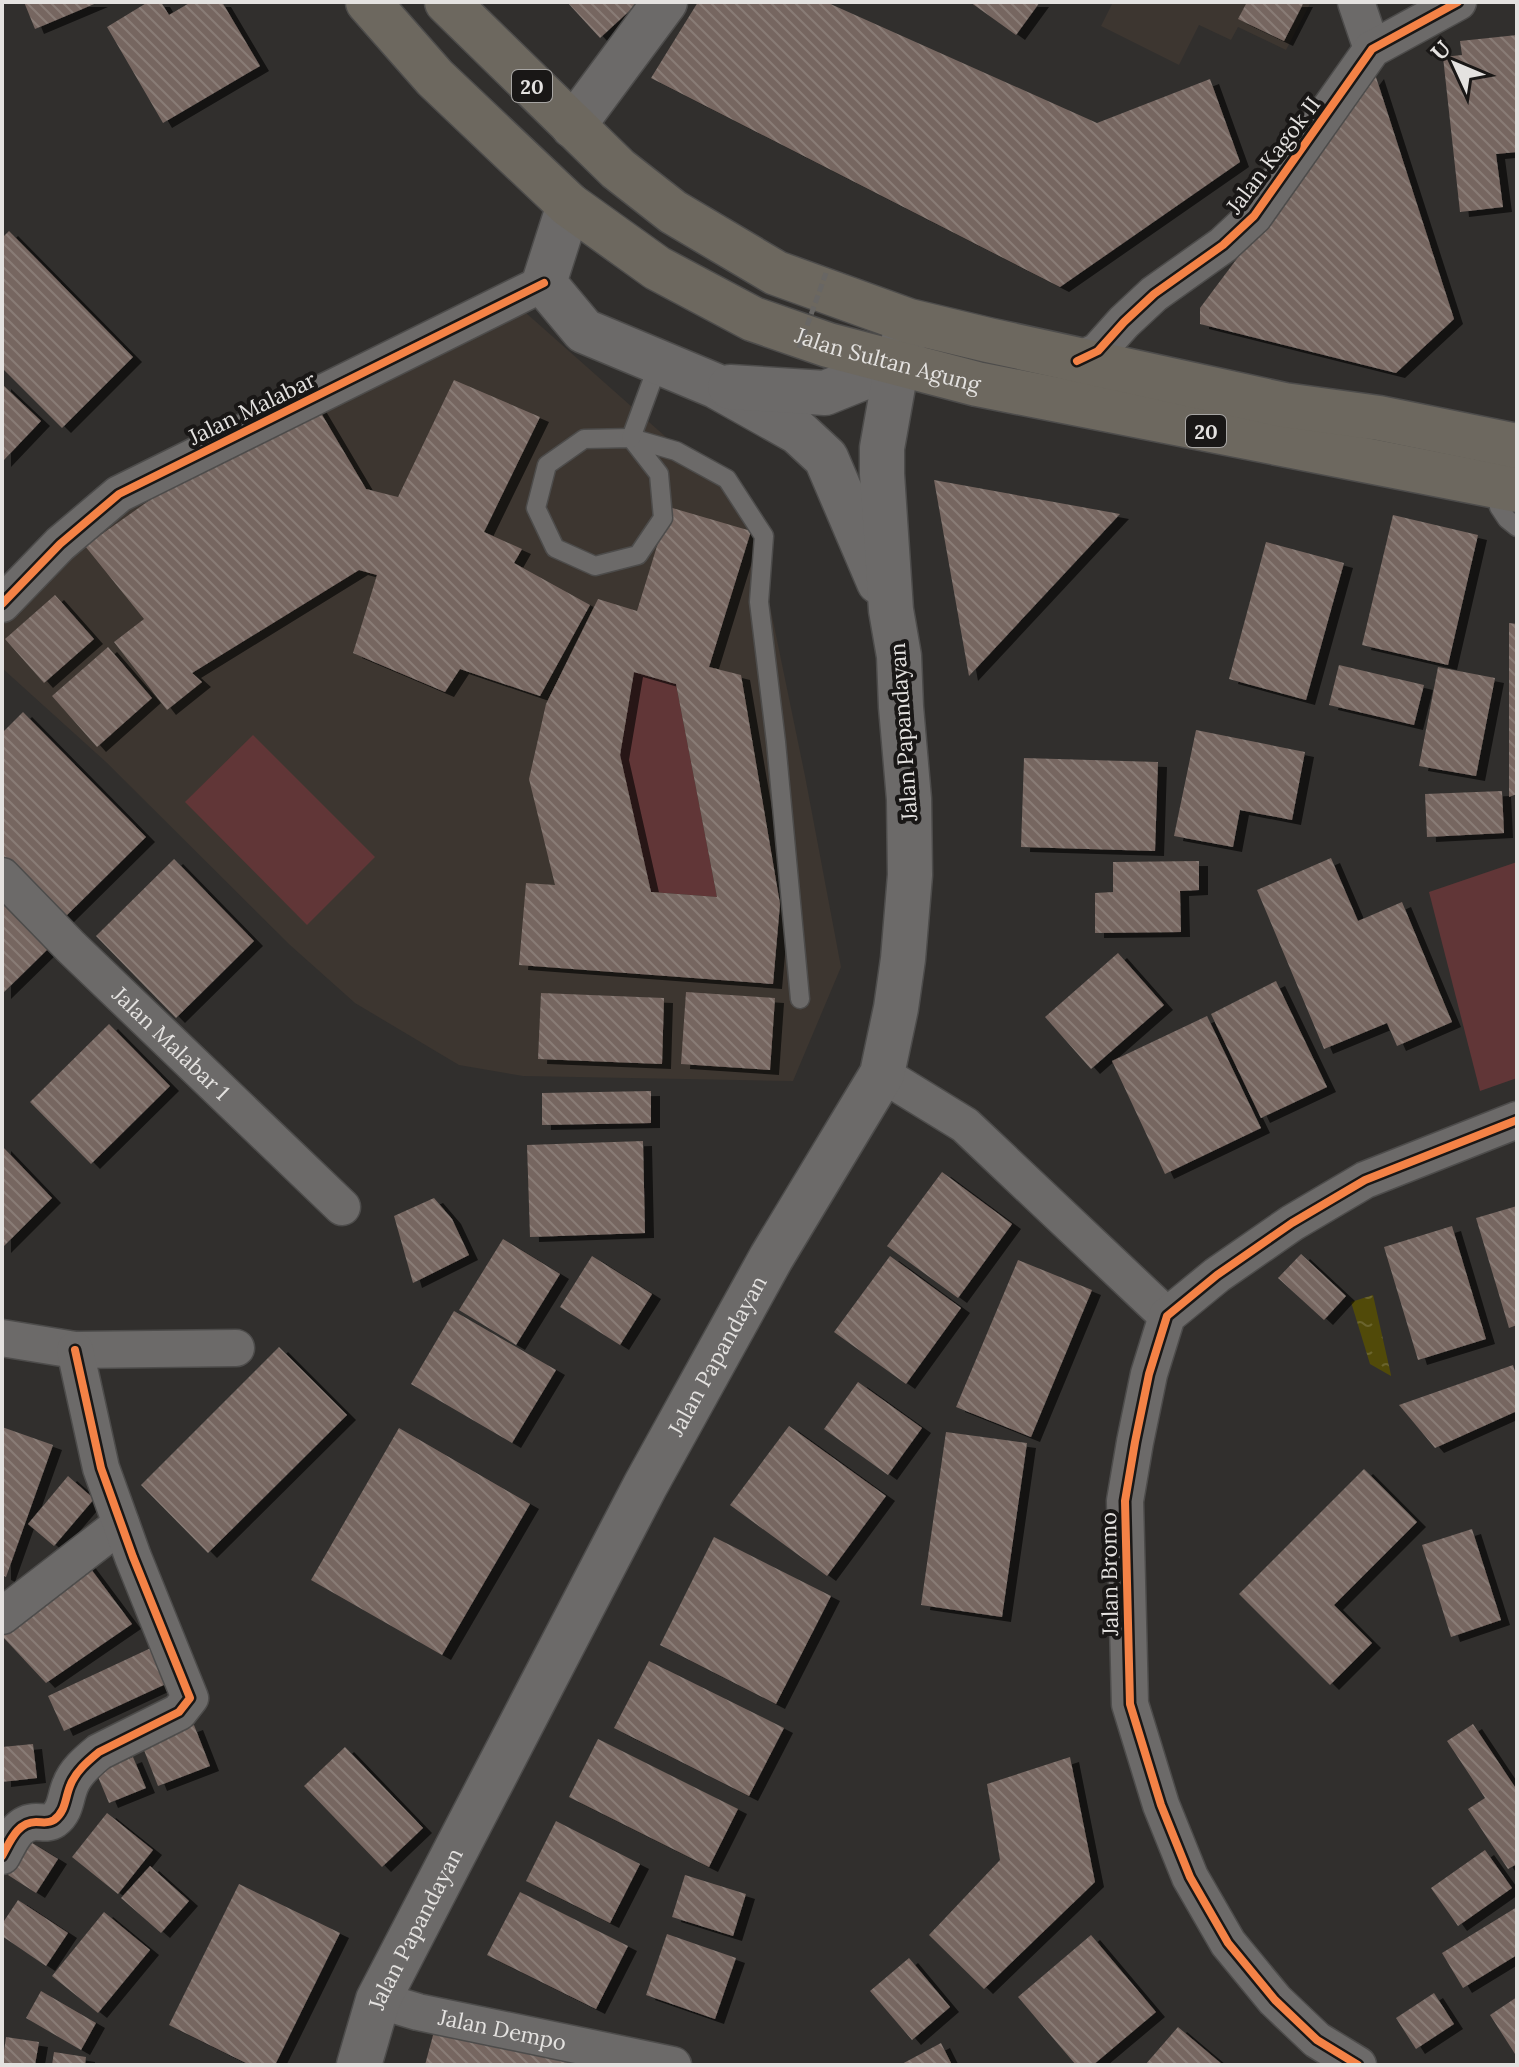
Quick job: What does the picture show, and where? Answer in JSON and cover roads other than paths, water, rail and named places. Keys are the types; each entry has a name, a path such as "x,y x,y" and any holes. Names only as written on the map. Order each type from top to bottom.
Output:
{"highway":[{"name":"Jalan Sultan Agung","path":"368,2 435,78 569,205 657,268 753,319 814,347 1512,501"},
{"name":"Jalan Sultan Agung","path":"447,2 618,169 673,212 776,273 837,286 909,321 1077,361 1284,405 1379,418 1517,446"}],"main road":[{"path":"573,126 665,2"},
{"path":"544,283 569,205"},
{"name":"Jalan Papandayan","path":"544,283 584,331 716,386 798,432 826,458 891,610"},
{"path":"814,347 837,286"},
{"name":"Jalan Papandayan","path":"359,2065 378,2000 645,1486 771,1258 882,1074 903,959 910,875 909,799 899,656 891,610 882,448 897,364 909,321"},
{"path":"716,386 825,393 897,364"}],"street":[{"path":"1356,2 1372,49"},
{"name":"Jalan Kagok II","path":"1077,361 1098,351 1154,294 1223,245 1254,216 1372,49 1458,2"},
{"name":"Jalan Malabar","path":"2,604 60,544 119,494 544,283"},
{"name":"Jalan Malabar 1","path":"2,876 71,947 342,1207"},
{"path":"882,1074 965,1125 1167,1316 1230,1266 1292,1223 1365,1180 1517,1120"},
{"name":"Jalan Bromo","path":"1167,1316 1149,1374 1125,1501 1130,1704 1161,1805 1190,1877 1228,1943 1275,2000 1317,2040 1358,2065"},
{"path":"2,1338 75,1350 236,1348"},
{"path":"2,1856 21,1825 32,1821 51,1822 57,1818 72,1782 90,1759 179,1712 190,1698 101,1468 75,1350"},
{"path":"2,1616 121,1524"},
{"name":"Jalan Dempo","path":"378,2000 418,2012 673,2065"}],"lane":[{"path":"631,438 659,362"},
{"path":"631,438 659,474 663,518 638,555 595,566 555,548 536,508 547,465 584,439 631,438 676,451 727,479 764,536 759,602 776,742 800,999"}],"water":[{"path":"1373,1295 1391,1376 1370,1364 1351,1302"}]}
